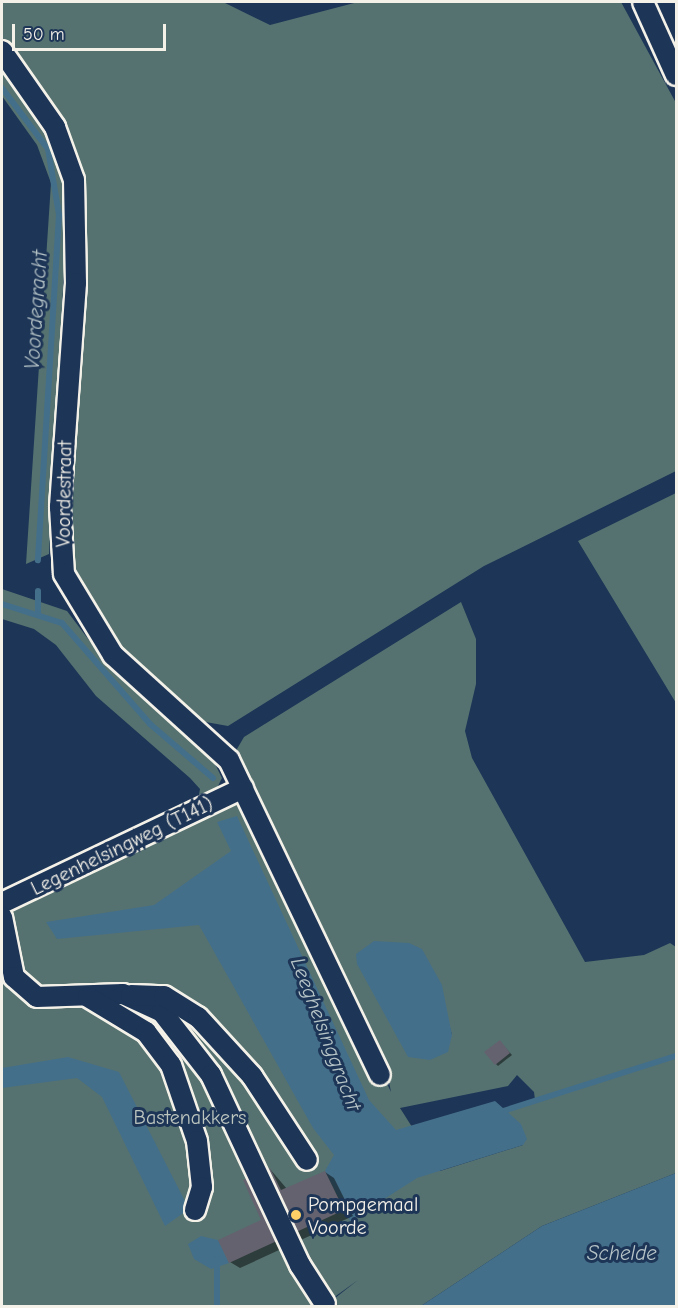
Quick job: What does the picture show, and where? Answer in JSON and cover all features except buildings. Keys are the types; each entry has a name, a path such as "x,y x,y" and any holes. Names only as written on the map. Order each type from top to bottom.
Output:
{"street":[{"path":"643,2 676,75"},
{"name":"Voordestraat","path":"2,51 55,127 74,180 76,283 60,507 64,574 113,655 216,743 243,788 380,1075"},
{"name":"Legenhelsingweg (T141)","path":"2,903 243,788"},
{"path":"2,917 15,976 37,997 123,994 164,996 198,1017 252,1076 307,1160"},
{"path":"123,994 162,1012 211,1075 300,1265 325,1304"},
{"path":"88,997 146,1032 171,1065 197,1142 202,1187 195,1210"}],"green space":[{"path":"2,2 223,2 270,25 358,2 621,2 676,103 676,471 484,566 228,726 200,721 118,651 73,572 69,532 86,234 84,194 68,134 2,41"},
{"path":"2,69 54,145 68,195 49,554 26,564 51,183 37,145 2,96"},
{"path":"676,493 676,703 578,541"},
{"path":"2,589 67,611 104,660 212,758 222,778 214,794 198,800 200,789 190,778 96,696 56,645 34,629 2,619"},
{"name":"Bastenakkers","path":"461,602 476,639 476,684 465,731 472,758 585,962 644,955 670,943 676,947 676,1173 542,1226 421,1306 325,1306 358,1280 322,1306 2,1306 2,903 243,788 391,1092 386,1066 317,939 234,754 244,737","holes":["374,941 449,1024 452,1035","517,1075 534,1092 535,1100 506,1109 523,1145 440,1171 400,1108 508,1086"]}],"water":[{"path":"237,816 369,1100 396,1130 495,1101 521,1124 527,1139 523,1145 417,1178 350,1221 325,1171 334,1155 313,1128 199,925 57,939 46,922 154,905 231,851 217,822"},
{"path":"374,941 409,943 422,949 442,985 452,1035 448,1052 430,1060 408,1057 357,964 356,954"},
{"path":"68,1057 119,1072 189,1209 165,1226 102,1097 77,1078 2,1088 2,1068"},
{"name":"Schelde","path":"676,1173 676,1306 421,1306 542,1226"},
{"path":"201,1236 218,1240 229,1263 211,1269 194,1259 188,1244"}],"waterway":[{"name":"Voordegracht","path":"2,88 48,149 59,215 38,560"},
{"path":"38,591 38,614"},
{"name":"Leeghelsinggracht","path":"2,604 62,623 150,724 213,778"},
{"path":"500,1112 676,1056"},
{"path":"217,1259 217,1306"}],"place":[{"name":"Pompgemaal Voorde","path":"296,1215"}]}
